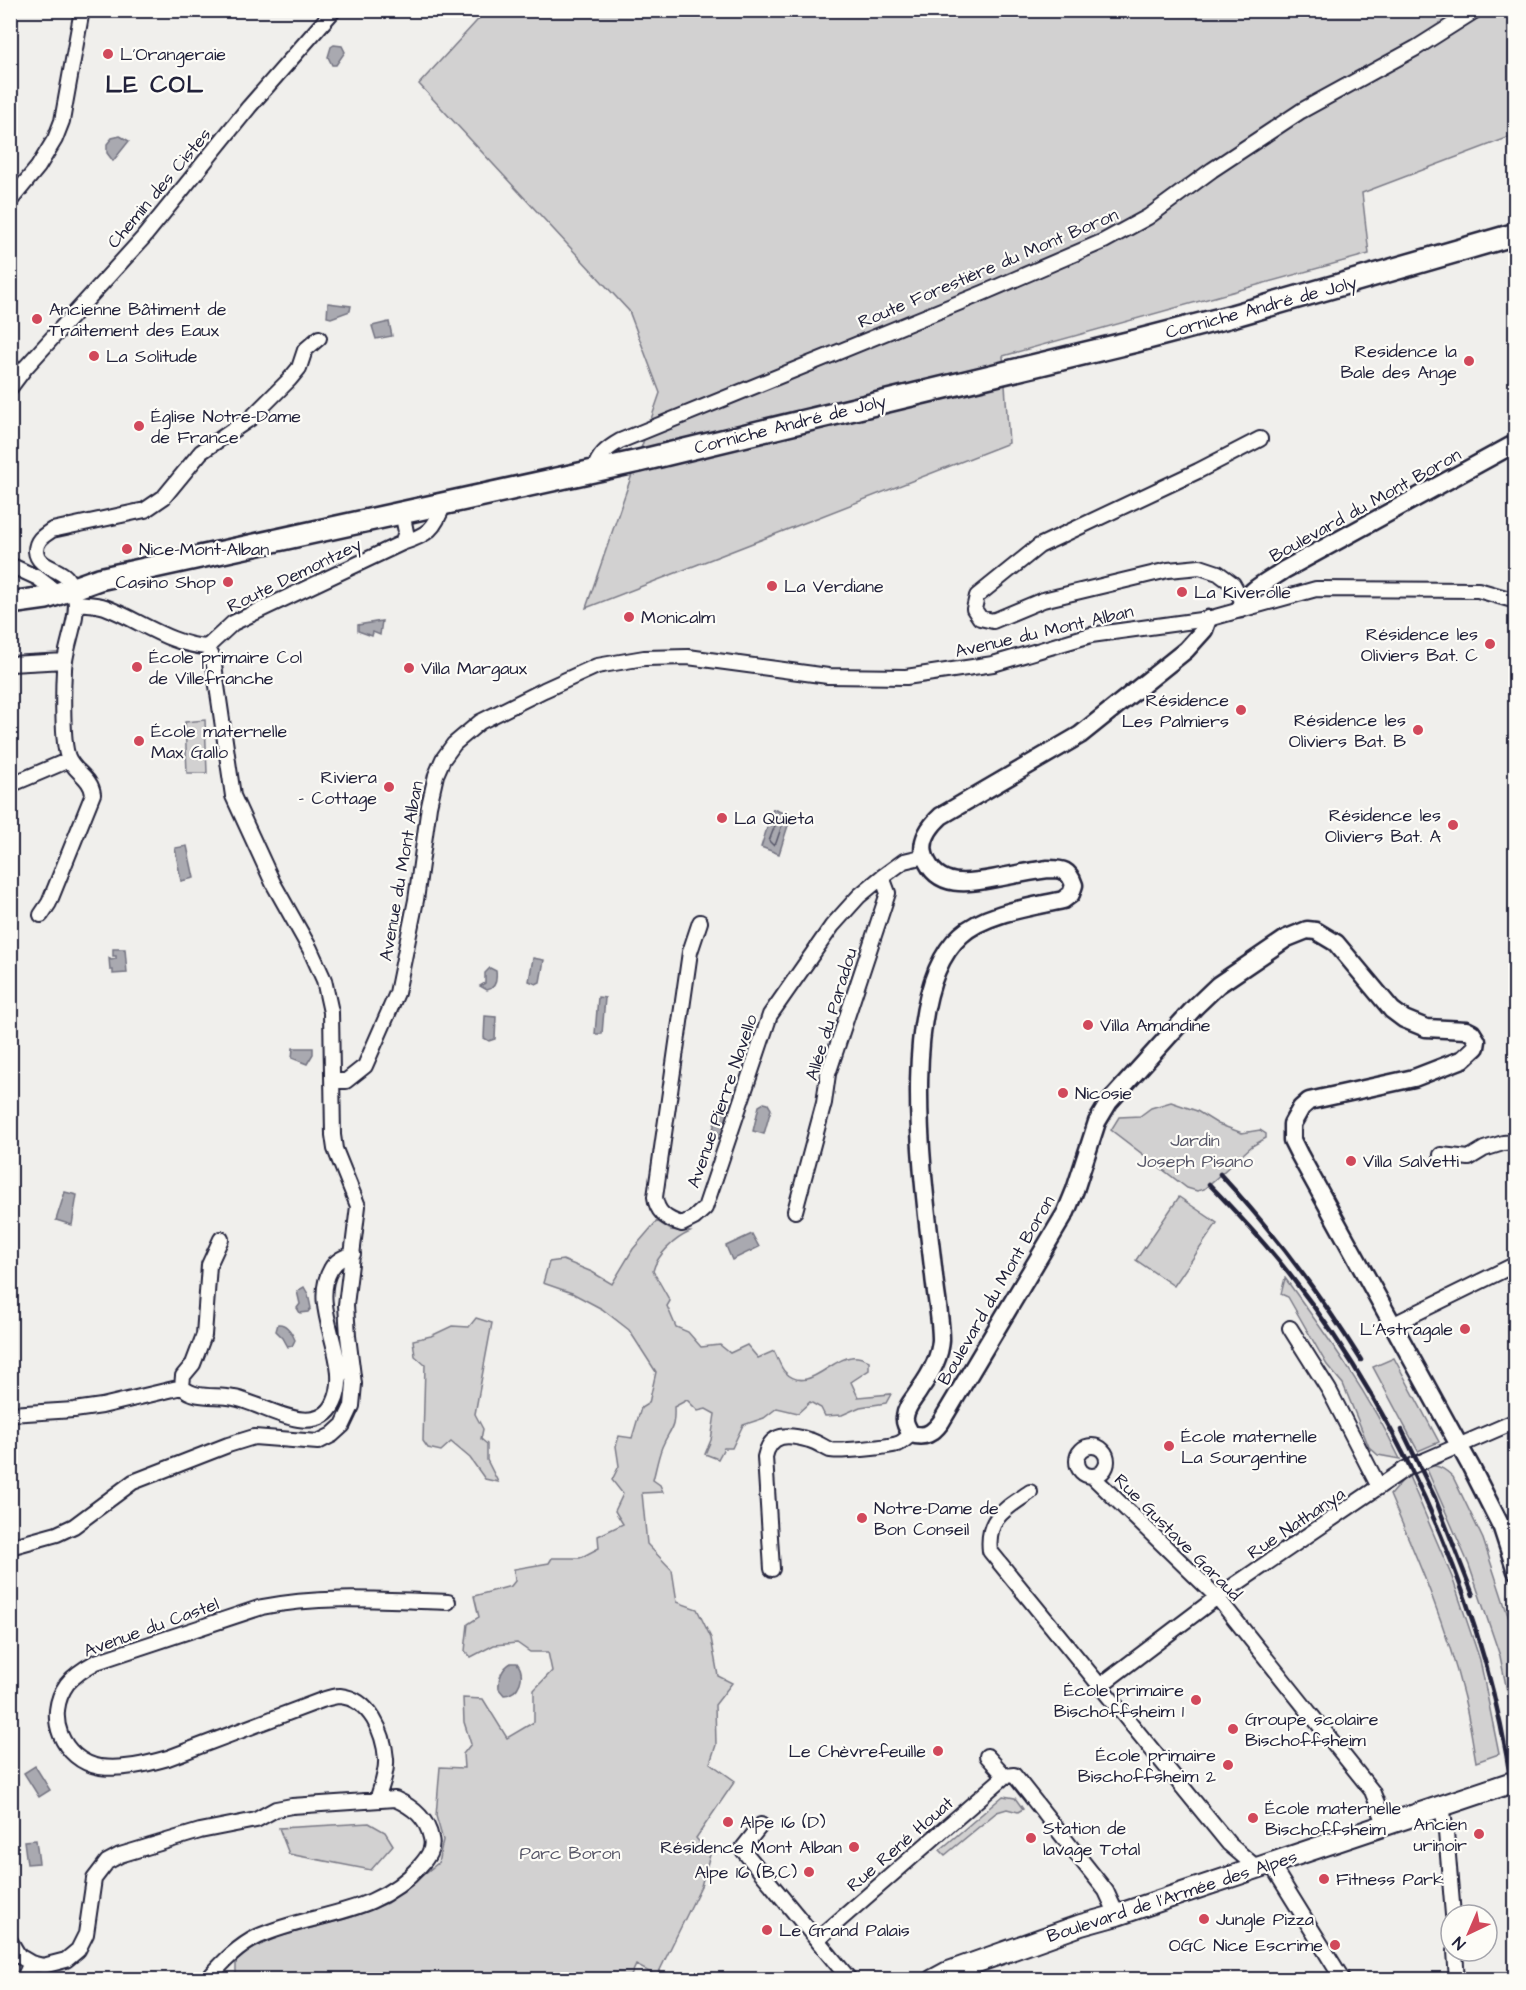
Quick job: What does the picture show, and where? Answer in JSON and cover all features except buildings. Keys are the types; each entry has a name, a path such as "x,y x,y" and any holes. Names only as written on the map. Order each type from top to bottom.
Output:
{"main road":[{"name":"Corniche André de Joly","path":"10,603 70,595 99,579 594,470 1196,326 1515,234"},
{"name":"Boulevard de l'Armée des Alpes","path":"933,1980 946,1973 1081,1925 1117,1915 1515,1781"}],"street":[{"path":"10,201 38,167 55,140 62,121 82,10"},
{"name":"Chemin des Cistes","path":"10,388 25,368 143,238 249,107 334,10"},
{"name":"Route Forestière du Mont Boron","path":"594,470 598,457 620,441 983,293 1104,241 1148,218 1212,170 1301,111 1416,48 1476,10"},
{"path":"41,915 49,903 93,794 90,784 69,760 65,745 64,661 70,595 66,576 40,561 36,555 37,545 41,538 52,530 145,510 164,497 201,452 251,418 289,380 299,368 305,350 319,338"},
{"path":"1241,606 1233,584 1218,573 1200,567 1168,570 1043,600 993,621 980,618 974,609 977,596 1038,546 1198,471 1260,439"},
{"name":"Boulevard du Mont Boron","path":"1241,606 1257,588 1284,570 1515,443"},
{"name":"Route Demontzey","path":"207,647 233,623 402,543 422,537 439,518 444,503"},
{"path":"402,512 406,532 402,543"},
{"path":"10,565 70,595 103,606 168,636 194,646 207,647 214,666 233,796 273,883 310,949 324,980 331,1012 335,1149 358,1206 346,1305 354,1384 352,1406 343,1425 332,1435 318,1442 280,1437 254,1437 228,1445 133,1482 74,1526 57,1534 10,1547"},
{"name":"Avenue du Mont Alban","path":"333,1081 345,1081 365,1066 397,993 416,900 436,775 443,759 454,744 480,722 597,666 644,658 688,657 828,676 906,677 993,664 1091,635 1208,619 1241,606 1316,589 1478,590 1515,601"},
{"path":"882,877 904,861 925,856 926,835 941,816 1080,735 1186,650 1204,630 1208,619"},
{"path":"10,664 64,661"},
{"path":"10,785 69,760"},
{"name":"Boulevard du Mont Boron","path":"925,856 933,870 942,878 953,882 967,883 1048,869 1061,869 1071,875 1074,885 1071,894 1064,900 989,919 961,934 944,957 934,975 929,991 922,1038 919,1094 926,1201 941,1340 935,1364 908,1407 905,1417 906,1426 911,1434 919,1437 927,1436 941,1422 1014,1301 1066,1212 1097,1122 1109,1102 1218,985 1287,938 1307,930 1317,931 1336,943 1392,1010 1426,1028 1466,1030 1472,1033 1477,1041 1476,1047 1463,1059 1414,1078 1321,1096 1309,1101 1301,1108 1292,1124 1292,1140 1460,1445 1502,1528 1515,1571"},
{"name":"Avenue Pierre Navello","path":"700,922 690,952 655,1197 656,1206 662,1214 670,1221 682,1224 694,1218 705,1208 770,1015 832,926 859,896 882,877"},
{"name":"Allée du Paradou","path":"795,1211 824,1103 828,1074 888,893 882,877"},
{"path":"1441,1155 1469,1158 1484,1149 1515,1142"},
{"path":"182,1386 183,1376 193,1364 204,1335 209,1265 221,1239"},
{"path":"182,1386 190,1394 235,1398 293,1418 310,1420 321,1417 332,1407 339,1392 338,1363 324,1303 326,1287 330,1269 339,1259 353,1254"},
{"path":"1394,1324 1515,1264"},
{"path":"326,1287 336,1284 348,1286"},
{"path":"1290,1328 1329,1390 1379,1487"},
{"path":"10,1414 102,1406 182,1386"},
{"name":"Rue Nathanya","path":"1101,1685 1217,1597 1405,1469 1515,1421"},
{"path":"772,1569 765,1457 773,1441 787,1435 810,1440 832,1451 890,1446 901,1443 911,1434"},
{"name":"Rue Gustave Garaud","path":"1093,1477 1217,1597 1372,1791 1386,1825"},
{"path":"1030,1492 998,1515 991,1526 990,1551 1229,1844 1264,1866 1342,1980"},
{"name":"Avenue du Castel","path":"376,1800 383,1782 386,1760 380,1731 368,1711 355,1700 338,1696 330,1698 168,1758 147,1764 114,1768 84,1761 73,1754 63,1742 56,1717 60,1701 66,1686 78,1672 96,1662 262,1607 290,1601 325,1599 448,1602"},
{"path":"987,1756 1005,1776 1014,1775 1018,1779 1106,1891 1117,1915"},
{"name":"Rue René Houat","path":"818,1939 1005,1776"},
{"path":"10,1941 19,1956 31,1963 43,1966 66,1960 78,1950 86,1935 94,1879 107,1862 120,1855 200,1831 256,1820 276,1809 301,1805 395,1799 411,1806 429,1828 432,1841 429,1855 398,1887 378,1899 355,1908 261,1935 244,1944 207,1980"},
{"path":"1442,1806 1452,1903"},
{"path":"761,1825 742,1850 850,1980"},
{"path":"23,1980 31,1963"},
{"path":"1456,1963 1457,1980"}],"green space":[{"path":"486,11 1515,11 1515,135 1362,193 1369,254 1003,356 1009,443 586,608 660,393 629,311 419,84"},
{"path":"205,720 207,773 187,773 185,722"},
{"name":"Jardin Joseph Pisano","path":"1171,1102 1197,1111 1218,1124 1242,1133 1260,1130 1266,1134 1266,1138 1252,1146 1204,1189 1197,1191 1187,1188 1111,1130 1119,1117 1140,1116 1151,1108"},
{"path":"1179,1197 1217,1223 1174,1286 1136,1260"},
{"name":"Parc Boron","path":"657,1221 671,1230 690,1232 667,1248 658,1259 653,1271 670,1301 667,1306 676,1327 688,1332 701,1347 720,1345 730,1353 747,1345 758,1358 774,1351 785,1372 793,1378 802,1380 818,1374 843,1359 860,1357 869,1361 869,1370 851,1382 858,1397 891,1394 886,1403 860,1407 842,1415 825,1416 821,1408 810,1402 798,1413 777,1408 764,1418 743,1425 732,1448 724,1448 718,1459 705,1454 711,1440 715,1414 706,1409 698,1411 687,1400 674,1407 673,1425 661,1451 653,1480 660,1485 663,1492 642,1493 647,1544 672,1570 677,1602 697,1609 711,1638 718,1676 732,1683 715,1705 716,1745 710,1763 735,1781 696,1838 710,1855 701,1886 657,1976 636,1965 629,1980 231,1980 236,1974 236,1962 247,1952 274,1938 352,1917 387,1903 438,1863 443,1840 436,1816 440,1767 464,1768 463,1754 471,1744 464,1722 463,1698 483,1699 507,1738 534,1722 534,1690 552,1671 548,1652 530,1652 517,1643 494,1645 471,1657 465,1651 468,1624 479,1617 474,1596 511,1586 515,1581 514,1569 549,1563 552,1558 580,1558 599,1548 598,1536 623,1524 615,1511 623,1494 612,1480 619,1466 616,1446 619,1436 632,1438 641,1408 649,1403 656,1372 629,1330 602,1309 572,1293 543,1283 549,1262 563,1260 592,1272 612,1284 633,1249"},
{"path":"1285,1278 1361,1388 1400,1459 1378,1455 1369,1447 1343,1384 1327,1365 1288,1297 1281,1294"},
{"path":"476,1318 492,1323 475,1414 483,1429 481,1439 487,1444 487,1460 498,1482 485,1479 470,1458 451,1442 441,1451 428,1448 423,1441 425,1365 415,1356 413,1340 431,1336 452,1326 469,1327"},
{"path":"1394,1358 1439,1442 1418,1451 1373,1367"},
{"path":"1425,1465 1447,1471 1453,1477 1483,1539 1515,1637 1515,1730 1500,1656 1469,1565"},
{"path":"1408,1474 1452,1577 1480,1660 1499,1754 1476,1762 1465,1702 1440,1618 1390,1495"},
{"path":"1003,1796 1015,1798 1023,1809 1018,1812 1007,1809 997,1812 945,1855 940,1850"},
{"path":"369,1823 385,1832 393,1845 371,1870 289,1854 279,1828"}],"water":[{"path":"334,45 342,46 345,52 336,65 332,65 328,57"},
{"path":"120,136 129,141 113,161 107,153 107,144 112,138"},
{"path":"328,303 351,306 350,311 331,318 327,317"},
{"path":"389,322 392,336 376,339 372,326"},
{"path":"382,621 380,635 373,632 372,636 358,631 358,625"},
{"path":"773,809 791,816 779,854 761,847"},
{"path":"187,846 194,878 181,881 175,848"},
{"path":"113,949 125,949 127,973 113,974 113,970 110,970 109,958 116,959 116,956 113,956"},
{"path":"533,958 544,960 540,982 536,984 529,981"},
{"path":"490,968 496,971 496,980 494,985 487,990 480,986 485,983 485,973"},
{"path":"598,997 605,998 602,1034 595,1034"},
{"path":"485,1016 496,1017 495,1039 489,1041 484,1038"},
{"path":"293,1048 313,1048 313,1054 307,1064 292,1058"},
{"path":"764,1103 768,1104 771,1109 764,1134 753,1131 759,1106"},
{"path":"719,1109 730,1114 721,1139 711,1136"},
{"path":"65,1192 77,1195 72,1225 56,1220"},
{"path":"752,1234 759,1247 732,1260 726,1246"},
{"path":"304,1287 311,1308 308,1312 300,1313 297,1308 300,1304 297,1291"},
{"path":"278,1324 284,1325 291,1332 295,1340 292,1346 288,1347 276,1331"},
{"path":"511,1663 517,1663 520,1668 520,1683 518,1688 510,1694 504,1695 499,1689 499,1681 505,1668"},
{"path":"35,1766 50,1790 39,1797 24,1773"},
{"path":"36,1840 39,1863 27,1864 24,1841"}],"railway":[{"path":"1220,1174 1295,1264 1361,1360"},
{"path":"1209,1184 1251,1228 1290,1275 1333,1334 1373,1398 1409,1465 1441,1535 1468,1607 1490,1680 1506,1753 1516,1826"},
{"path":"1402,1430 1435,1498 1473,1595"}],"place":[{"name":"L'Orangeraie","path":"108,54"},
{"name":"Ancienne Bâtiment de Traitement des Eaux","path":"37,319"},
{"name":"La Solitude","path":"94,356"},
{"name":"Residence la Bale des Ange","path":"1469,361"},
{"name":"Église Notre-Dame de France","path":"139,426"},
{"name":"Nice-Mont-Alban","path":"127,549"},
{"name":"Casino Shop","path":"228,582"},
{"name":"La Verdiane","path":"772,586"},
{"name":"La Kiverolle","path":"1182,592"},
{"name":"Monicalm","path":"629,617"},
{"name":"Résidence les Oliviers Bat. C","path":"1490,644"},
{"name":"École primaire Col de Villefranche","path":"137,667"},
{"name":"Villa Margaux","path":"409,668"},
{"name":"Résidence Les Palmiers","path":"1241,710"},
{"name":"Résidence les Oliviers Bat. B","path":"1418,730"},
{"name":"École maternelle Max Gallo","path":"139,741"},
{"name":"Riviera - Cottage","path":"389,787"},
{"name":"La Quieta","path":"722,818"},
{"name":"Résidence les Oliviers Bat. A","path":"1453,825"},
{"name":"Villa Amandine","path":"1088,1025"},
{"name":"Nicosie","path":"1063,1093"},
{"name":"Villa Salvetti","path":"1351,1161"},
{"name":"L'Astragale","path":"1465,1329"},
{"name":"École maternelle La Sourgentine","path":"1169,1446"},
{"name":"Notre-Dame de Bon Conseil","path":"862,1518"},
{"name":"École primaire Bischoffsheim 1","path":"1196,1700"},
{"name":"Groupe scolaire Bischoffsheim","path":"1233,1729"},
{"name":"Le Chèvrefeuille","path":"938,1751"},
{"name":"École primaire Bischoffsheim 2","path":"1228,1765"},
{"name":"École maternelle Bischoffsheim","path":"1253,1818"},
{"name":"Alpe 16 (D)","path":"728,1822"},
{"name":"Ancien urinoir","path":"1479,1834"},
{"name":"Station de lavage Total","path":"1031,1838"},
{"name":"Résidence Mont Alban","path":"854,1847"},
{"name":"Alpe 16 (B,C)","path":"809,1872"},
{"name":"Fitness Park","path":"1324,1879"},
{"name":"Jungle Pizza","path":"1204,1919"},
{"name":"Le Grand Palais","path":"767,1930"},
{"name":"OGC Nice Escrime","path":"1335,1945"}],"district":[{"name":"LE COL","path":"155,84"}]}
